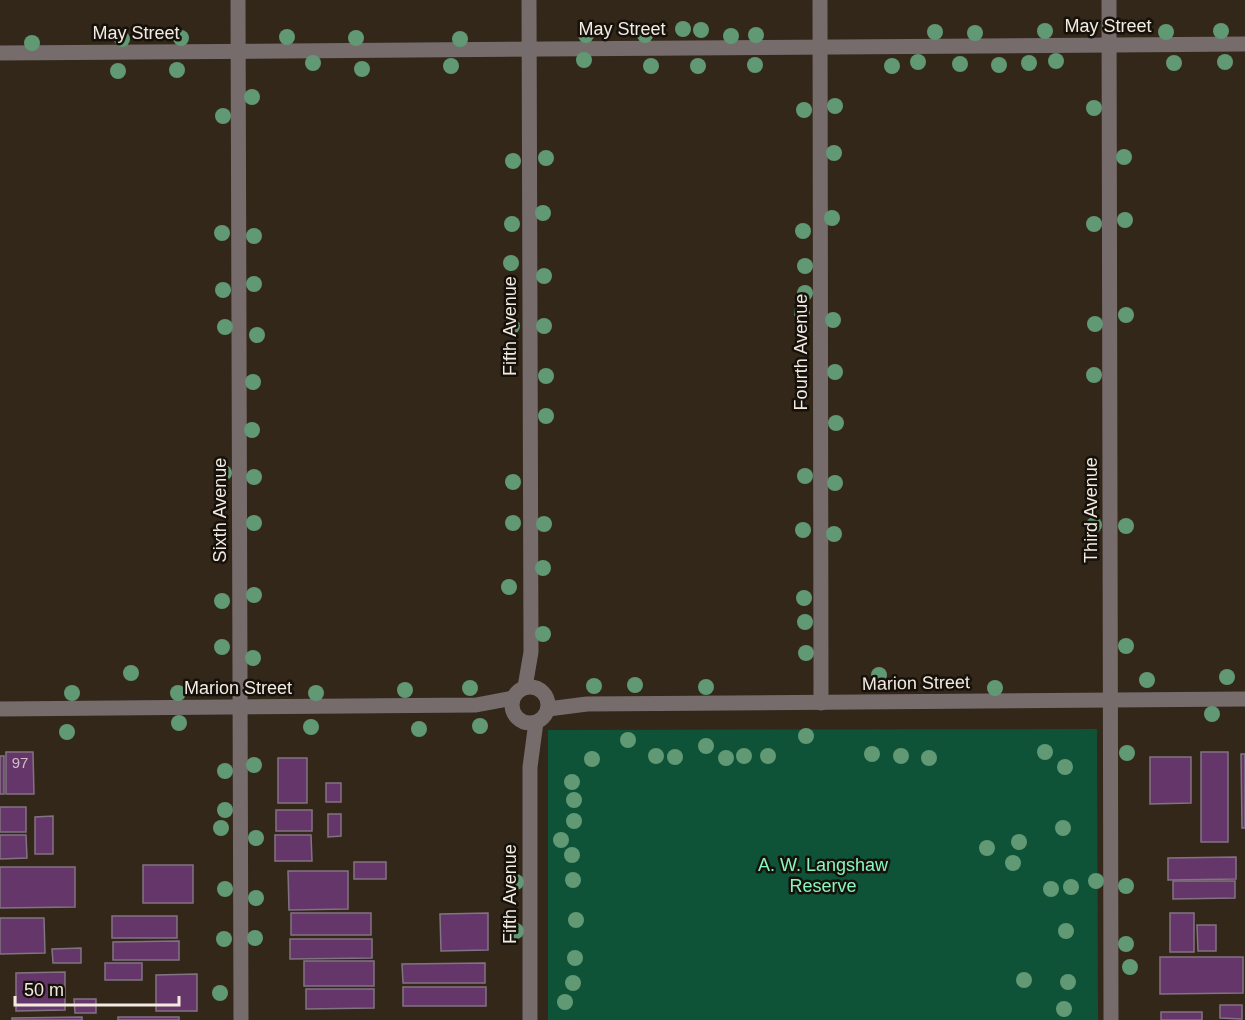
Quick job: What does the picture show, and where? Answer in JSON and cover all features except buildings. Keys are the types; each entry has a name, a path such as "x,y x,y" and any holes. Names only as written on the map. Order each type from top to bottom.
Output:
{"street":[{"name":"Sixth Avenue","path":"238,0 241,1020"},
{"name":"Fifth Avenue","path":"529,0 530,1020"},
{"name":"Fourth Avenue","path":"820,0 821,703"},
{"name":"Third Avenue","path":"1109,0 1111,1020"},
{"name":"May Street","path":"0,53 1245,44"},
{"name":"Marion Street","path":"0,709 1245,699"}],"green space":[{"name":"A. W. Langshaw Reserve","path":"1097,729 1098,1020 548,1020 548,730"}]}
